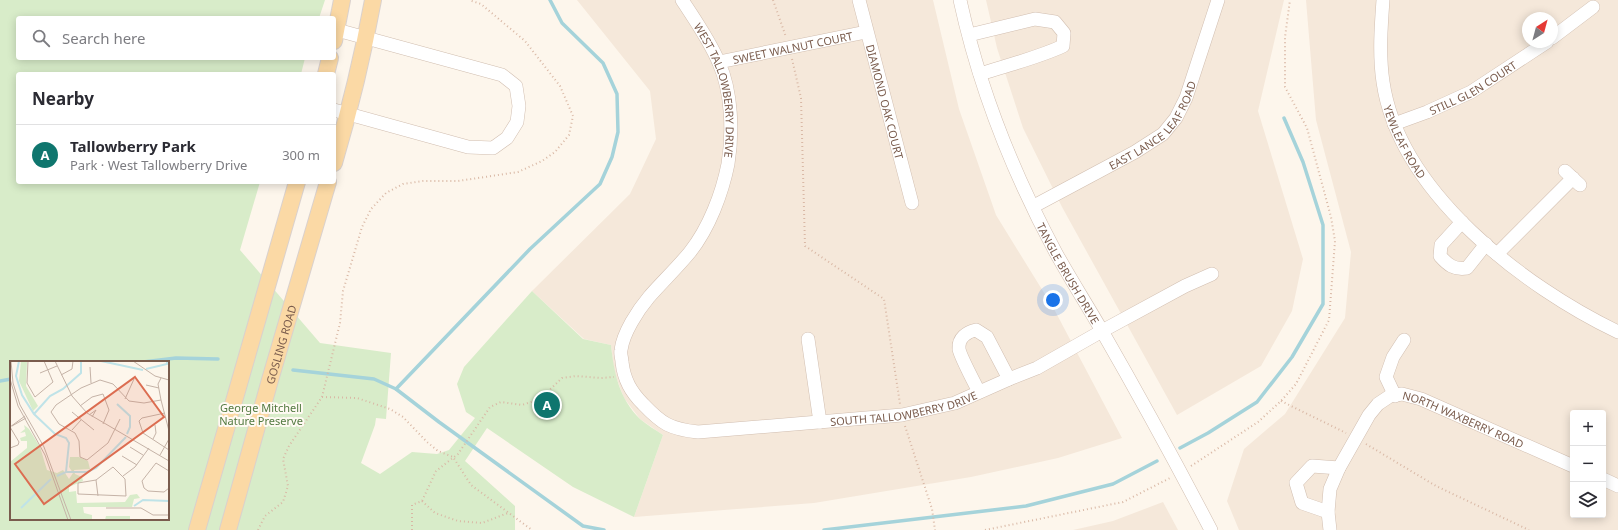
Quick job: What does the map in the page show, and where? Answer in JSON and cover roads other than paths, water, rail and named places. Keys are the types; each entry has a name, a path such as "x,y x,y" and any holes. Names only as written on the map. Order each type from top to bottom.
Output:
{"main road":[{"path":"336,30 342,0"},
{"path":"336,148 341,112 366,37 373,0"},
{"path":"326,72 330,60"},
{"path":"197,530 296,184"},
{"name":"GOSLING ROAD","path":"228,530 327,184"}],"street":[{"name":"WEST TALLOWBERRY DRIVE","path":"682,0 701,29 719,62 730,107 728,156 722,184 715,205 704,229 690,252 649,297 635,315 621,350 625,376 634,395 659,420 670,427 690,431"},
{"name":"DIAMOND OAK COURT","path":"859,0 866,32 912,203"},
{"name":"TANGLE BRUSH DRIVE","path":"960,0 980,74 1004,144 1056,254 1102,331 1181,472 1211,530"},
{"name":"EAST LANCE LEAF ROAD","path":"1034,206 1135,152 1162,134 1176,118 1186,98 1218,0"},
{"name":"YEWLEAF ROAD","path":"1383,0 1381,63 1383,83 1394,124 1405,149 1416,167 1431,187 1462,222 1497,254 1555,297 1579,312 1618,332"},
{"path":"1558,34 1593,8"},
{"path":"969,35 1035,19 1055,22 1064,33 1063,46 1044,54 1026,58 980,74"},
{"name":"SWEET WALNUT COURT","path":"719,62 866,32"},
{"path":"336,35 366,37 502,75 516,86 519,106 517,122 507,138 493,148 468,147 341,112"},
{"name":"STILL GLEN COURT","path":"1394,124 1427,112 1471,92 1538,48"},
{"path":"1497,254 1573,178"},
{"path":"1462,222 1441,245 1440,256 1448,265 1458,269 1467,268 1486,244"},
{"name":"SOUTH TALLOWBERRY DRIVE","path":"690,431 698,432 902,415 955,403 1037,368 1185,286 1212,274"},
{"path":"979,392 959,349 962,338 968,332 976,330 987,337 1009,379"},
{"path":"808,339 820,422"},
{"path":"1395,396 1386,377 1393,357 1404,340"},
{"name":"NORTH WAXBERRY ROAD","path":"1330,530 1328,512 1330,489 1339,468 1369,415 1378,404 1390,396 1402,394 1420,399 1570,465"},
{"path":"1328,512 1302,503 1296,484 1312,466 1339,468"},
{"path":"1606,480 1618,486"}],"waterway":[{"path":"396,389 530,249 600,184 612,157 618,132 617,94 603,63 562,23 550,0"},
{"path":"1180,448 1208,433 1257,402 1292,357 1323,304 1323,225 1303,162 1284,118"},
{"path":"151,361 176,358 218,359"},
{"path":"293,370 374,379 396,389 439,422 583,526 604,530"},
{"path":"0,381 10,379"},
{"path":"824,530 1026,506 1113,484 1157,461"}],"place":[{"name":"Tallowberry Park","path":"547,405"}],"park label":[{"name":"George Mitchell Nature Preserve","path":"261,413"}]}
